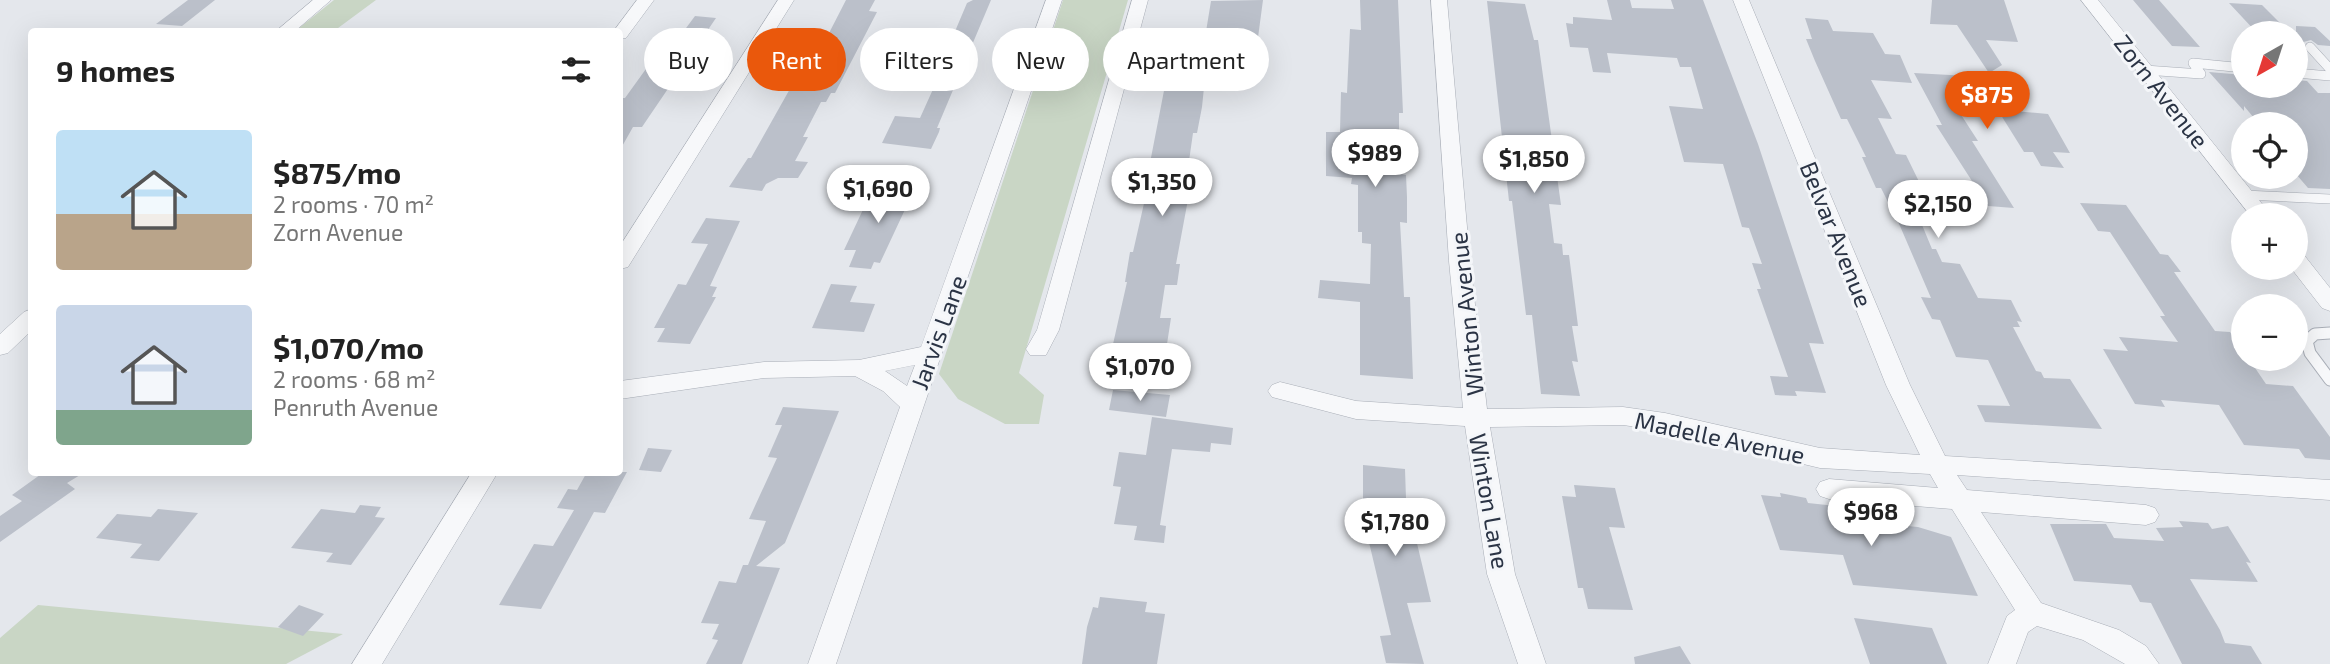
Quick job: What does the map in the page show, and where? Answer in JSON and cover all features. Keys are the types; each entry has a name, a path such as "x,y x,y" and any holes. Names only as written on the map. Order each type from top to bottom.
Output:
{"street":[{"path":"288,28 323,0"},
{"path":"623,30 646,0"},
{"path":"623,257 786,0"},
{"name":"Jarvis Lane","path":"822,664 912,404 933,353 1054,0"},
{"path":"1038,349 1048,330 1140,0"},
{"name":"Winton Avenue","path":"1439,0 1467,357 1476,418"},
{"name":"Belvar Avenue","path":"1741,0 1898,386 1937,466 2032,613"},
{"name":"Zorn Avenue","path":"2089,0 2251,203"},
{"path":"2308,275 2330,303"},
{"path":"4,344 28,321"},
{"path":"4,344 28,346"},
{"path":"623,390 764,370 859,368 933,353"},
{"path":"859,368 891,385 912,404"},
{"name":"Madelle Avenue","path":"1280,391 1356,410 1476,418 1623,416 1665,422 1820,458 1937,466 2007,467 2330,490"},
{"name":"Winton Lane","path":"1476,418 1485,501 1495,553 1532,664"},
{"path":"366,664 484,476"},
{"path":"1829,489 2146,515"},
{"path":"2002,664 2017,625 2032,613 2053,618 2122,645 2145,664"}],"lane":[{"path":"2310,47 2330,69"},
{"path":"2145,70 2202,74 2193,63 2231,67"},
{"path":"2308,74 2330,76"},
{"path":"2244,195 2330,199"},
{"path":"2330,333 2315,334 2307,341 2310,353 2330,380"}],"green space":[{"path":"334,0 376,0 338,28 299,28"},
{"path":"1063,0 1128,0 1120,28 1103,28 1103,86 1019,373 1044,395 1039,424 1005,424 958,399 939,374 1033,91 1089,91 1089,28 1054,28"},
{"path":"38,605 343,634 286,664 0,664 0,638"}],"building":[{"path":"188,0 215,0 182,26 156,24"},
{"path":"846,0 875,0 869,11 877,12 869,28 860,28 860,45 846,72 846,28 832,28"},
{"path":"973,0 991,0 978,31 978,28 956,28 967,3"},
{"path":"1263,0 1259,28 1207,28 1211,1"},
{"path":"1360,0 1398,0 1403,113 1399,113 1399,174 1406,175 1407,197 1407,223 1400,222 1404,297 1410,297 1413,379 1360,375 1360,302 1318,298 1320,280 1370,284 1371,244 1362,243 1362,232 1358,232 1358,185 1351,184 1352,178 1326,176 1326,132 1340,132 1341,92 1347,93 1350,29 1361,30"},
{"path":"1607,0 1630,0 1632,8 1674,9 1671,0 1703,0 1758,144 1824,344 1809,343 1826,393 1795,391 1797,396 1775,395 1770,376 1788,377 1757,289 1761,289 1752,263 1762,264 1749,228 1742,227 1723,164 1684,162 1669,106 1703,109 1691,67 1680,67 1677,58 1607,53 1611,73 1593,72 1588,48 1570,47 1566,23 1573,24 1573,17 1612,20"},
{"path":"1932,0 2004,0 2018,42 1986,40 2002,65 1989,73 1957,25 1930,24"},
{"path":"2133,0 2159,0 2200,47 2172,46"},
{"path":"1487,1 1525,4 1534,40 1538,40 1561,205 1549,204 1554,243 1562,244 1563,255 1569,255 1578,326 1572,326 1578,362 1572,361 1580,396 1541,394 1532,315 1526,315 1512,201 1509,201"},
{"path":"2229,3 2262,5 2278,21 2246,21"},
{"path":"695,16 716,18 709,28 686,28"},
{"path":"1805,18 1828,20 1833,31 1873,33 1885,54 1900,55 1912,83 1871,80 1892,119 1878,118 1896,154 1906,155 1927,198 1910,196 1932,249 1936,249 1942,262 1960,264 1978,298 2011,300 2022,322 2017,321 2020,327 2013,327 2036,371 2041,372 2044,378 2070,379 2102,429 1985,422 1977,405 2010,406 1988,360 1956,357 1940,320 1932,319 1921,297 1931,298 1900,226 1881,188 1876,188 1862,157 1866,157 1847,119 1841,119 1815,61 1806,39 1812,39"},
{"path":"2308,27 2315,27 2330,41 2330,46 2318,45 2308,41"},
{"path":"644,72 644,91 666,91 642,127 633,127 623,145 623,98"},
{"path":"2209,72 2231,74 2231,97"},
{"path":"1914,73 1968,76 1976,90 1990,91 2002,110 2048,114 2070,153 2053,152 2064,168 2041,166 2033,152 2024,152 1999,112 1956,107 1978,141 1972,141 2014,208 1988,206 1936,125 1942,125"},
{"path":"2308,82 2318,93 2330,93 2330,189 2308,188 2308,112 2249,112 2244,106 2244,111 2232,98 2308,98"},
{"path":"789,91 836,91 831,93 826,102 821,102 803,137 808,137 795,161 808,162 798,178 778,178 766,184 762,191 729,187 748,158 751,158"},
{"path":"932,91 953,91 931,149 882,143 895,116 920,118"},
{"path":"1164,91 1204,91 1197,133 1193,133 1187,175 1198,175 1195,195 1189,194 1176,264 1180,264 1177,285 1165,285 1160,318 1171,318 1165,357 1111,353 1127,282 1130,252 1133,252 1152,168 1149,168"},
{"path":"891,184 916,186 880,263 874,262 871,269 849,267 856,250 844,250 868,199 872,199 876,188 889,189"},
{"path":"2080,203 2126,205 2160,254 2168,255 2181,272 2174,272 2215,331 2231,333 2231,371 2257,371 2266,384 2293,386 2330,437 2330,460 2305,458 2299,449 2244,445 2219,405 2161,400 2165,407 2135,404 2103,349 2128,351 2119,337 2178,342 2160,316 2165,316 2110,232 2098,231"},
{"path":"706,218 740,221 710,286 717,287 712,297 716,297 690,344 657,342 665,328 654,328 678,284 686,285 708,244 691,243"},
{"path":"831,284 857,286 850,302 875,304 864,332 812,328"},
{"path":"1113,390 1170,395 1166,417 1109,410"},
{"path":"783,407 839,411 785,543 756,566 780,568 742,664 706,664 718,640 712,639 719,624 701,623 719,581 736,583 743,565 748,565 766,521 749,519 777,458 768,457 782,425 775,425"},
{"path":"1152,417 1233,428 1231,445 1211,443 1210,452 1172,449 1160,525 1166,526 1164,543 1134,540 1137,526 1114,524 1121,487 1113,486 1119,452 1146,455"},
{"path":"648,448 672,450 661,472 639,470"},
{"path":"1363,465 1405,469 1406,499 1414,500 1415,535 1431,602 1407,603 1424,664 1386,663 1380,636 1391,635 1363,517"},
{"path":"623,472 627,472 605,513 594,512 541,609 499,605 534,544 553,546 574,510 557,508 568,489 577,490 585,476 623,476"},
{"path":"38,476 78,476 67,483 75,489 0,542 0,516 22,501 12,495"},
{"path":"1574,485 1615,488 1625,528 1609,527 1633,610 1588,609 1583,588 1578,588 1562,496 1576,497"},
{"path":"1780,493 1806,498 1808,503 1836,506 1840,520 1918,527 1951,537 1978,596 1853,585 1843,555 1780,550 1761,495 1781,497"},
{"path":"360,505 381,507 375,517 385,518 351,565 326,562 333,553 291,548 321,509 355,513"},
{"path":"158,509 198,513 159,561 130,558 142,544 96,538 117,514 151,517"},
{"path":"2179,521 2208,523 2212,529 2228,526 2251,563 2246,562 2258,582 2190,579 2225,643 2251,646 2262,664 2182,664 2151,603 2140,602 2131,585 2074,581 2050,524 2106,524 2114,538 2164,541 2156,528 2183,527"},
{"path":"1100,597 1147,602 1145,612 1165,614 1157,664 1082,664 1087,627 1093,607 1098,608"},
{"path":"299,605 324,614 303,636 278,627"},
{"path":"1854,618 1932,628 1947,664 1870,664"},
{"path":"1680,646 1691,664 1635,664 1634,657"}]}
